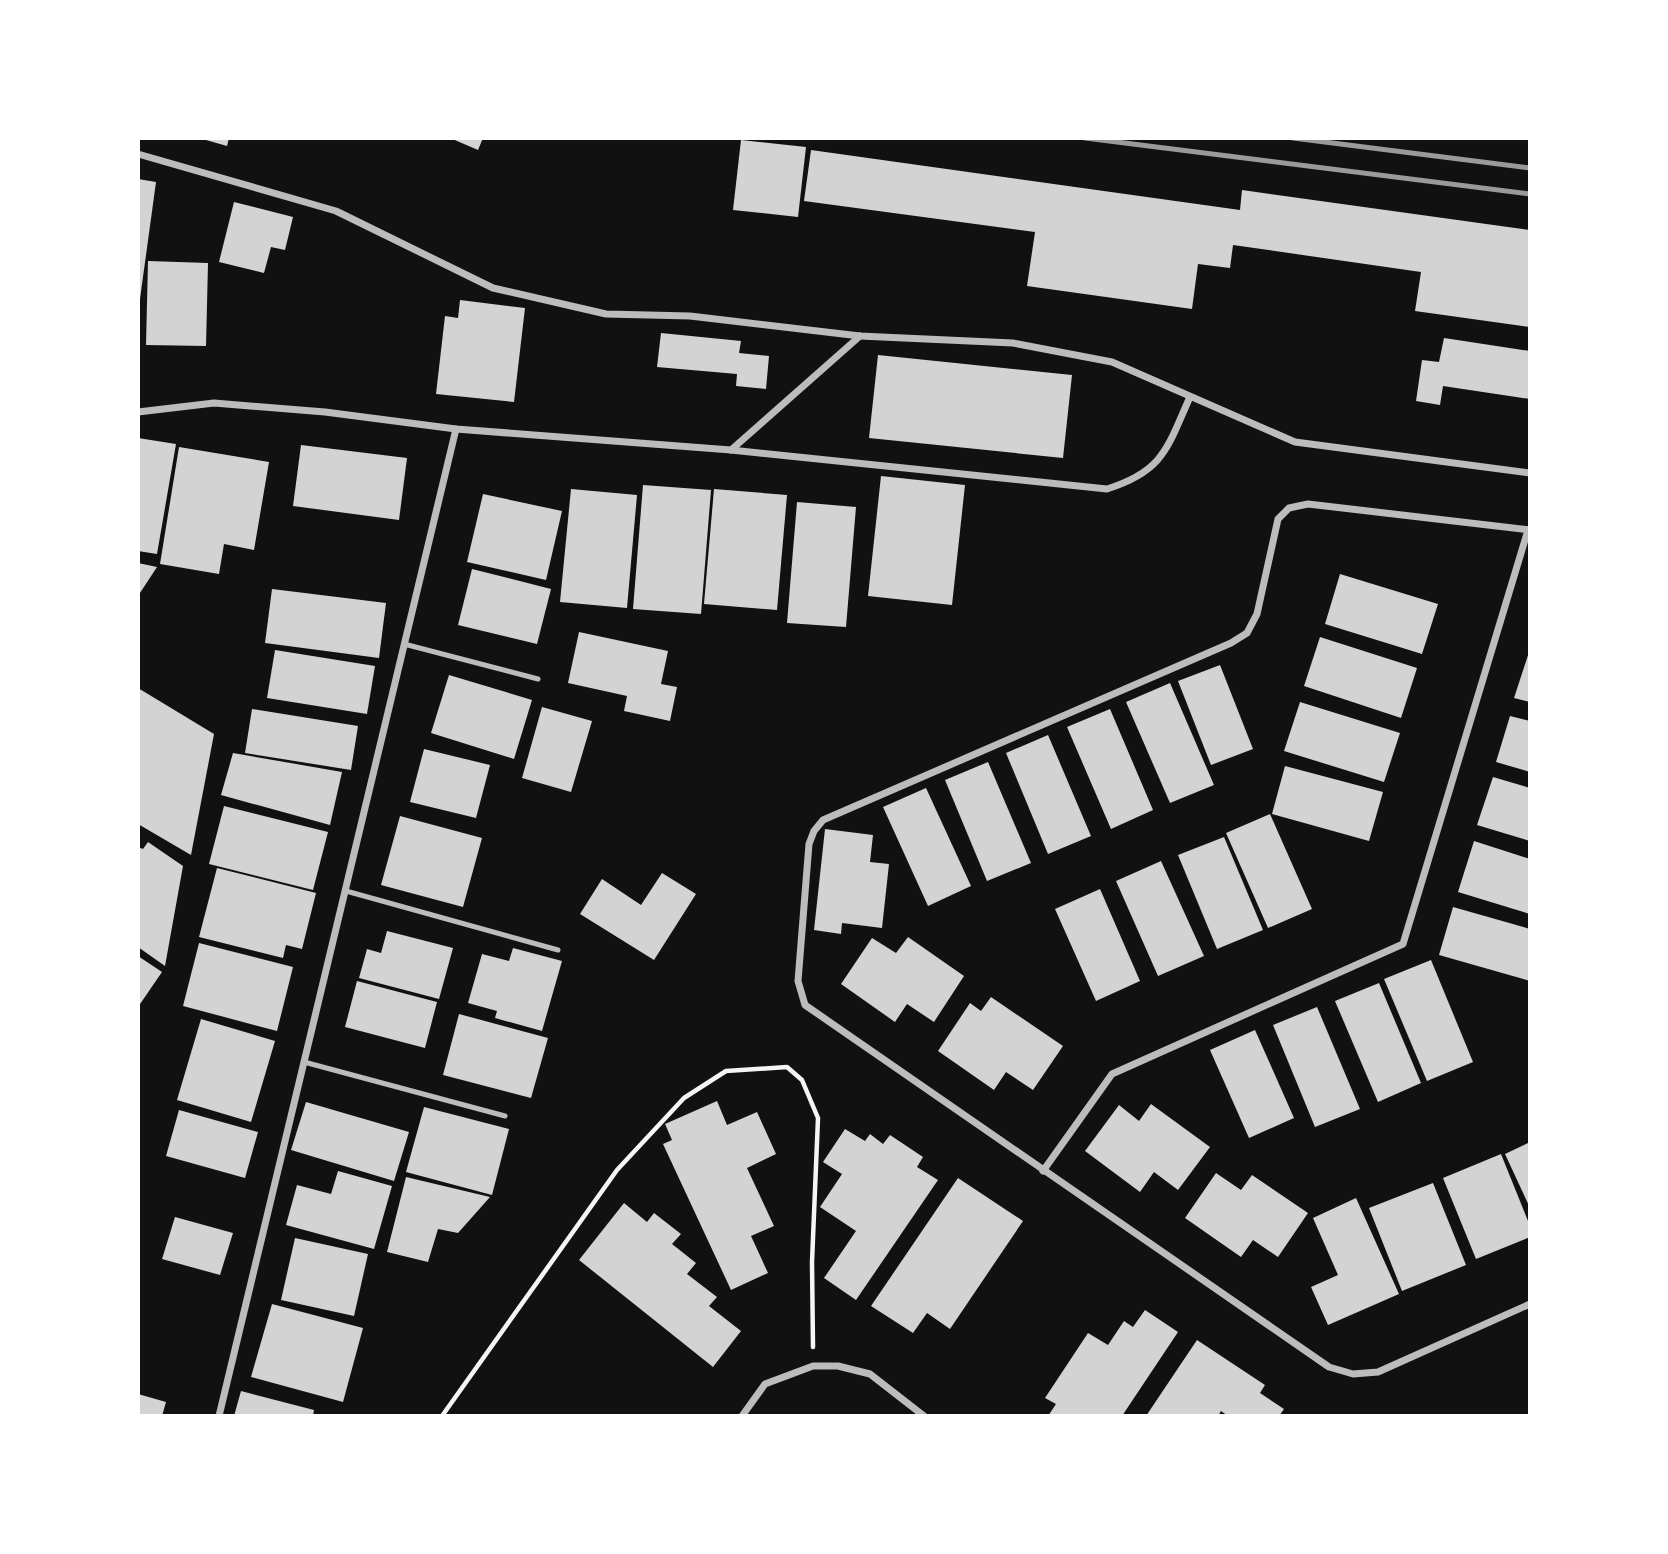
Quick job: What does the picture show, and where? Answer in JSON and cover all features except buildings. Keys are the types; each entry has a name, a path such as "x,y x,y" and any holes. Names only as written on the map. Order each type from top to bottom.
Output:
{"street":[{"path":"138,154 336,211 493,288 606,314 690,316 860,336 1013,343 1112,362 1295,442 1530,473"},
{"path":"731,450 860,336"},
{"path":"138,412 214,403 325,412 456,429 731,450 1107,489 1131,481 1154,467 1167,447 1190,397"},
{"path":"219,1416 456,429"},
{"path":"1043,1171 1112,1074 1403,944 1529,530 1308,504 1289,508 1278,519 1257,614 1247,633 1231,643 823,821 814,831 809,844 798,981 805,1005 1043,1171 1329,1367 1353,1374 1378,1372 1530,1304"},
{"path":"742,1416 765,1384 813,1366 838,1366 870,1374 924,1416"}],"lane":[{"path":"404,644 538,679"},
{"path":"346,891 558,950"},
{"path":"303,1062 505,1115"}],"path":[{"path":"442,1416 617,1170 684,1098 726,1071 787,1067 802,1080 818,1118 812,1262 813,1366"}],"railway":[{"path":"1085,138 1530,194"},
{"path":"1293,138 1530,168"}]}
